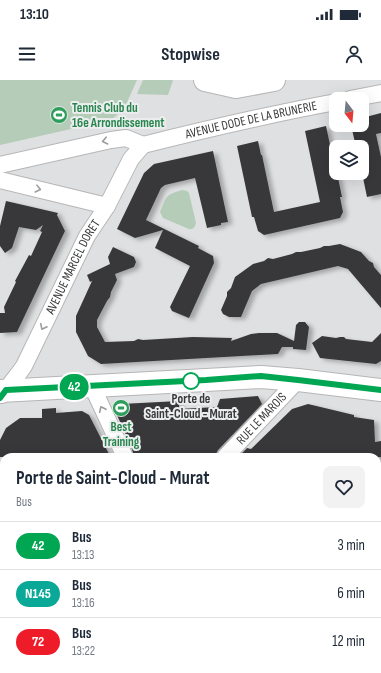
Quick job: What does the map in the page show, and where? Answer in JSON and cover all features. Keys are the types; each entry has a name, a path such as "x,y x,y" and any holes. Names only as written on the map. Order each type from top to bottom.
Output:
{"main road":[{"path":"205,80 236,87 274,80"},
{"path":"2,393 261,376 381,390"}],"street":[{"path":"369,95 381,93"},
{"name":"AVENUE DODE DE LA BRUNERIE","path":"143,145 201,130 329,103"},
{"path":"0,165 111,140 126,138 143,145"},
{"name":"AVENUE MARCEL DORET","path":"2,393 20,373 24,366 87,236 107,206 131,159 143,145"},
{"path":"0,180 107,206"},
{"name":"RUE LE MAROIS","path":"229,453 298,380"},
{"path":"92,386 123,453"}],"green space":[{"name":"Tennis Club du 16e Arrondissement","path":"0,80 137,80 124,109 111,120 0,145"},
{"path":"143,80 173,80 168,95 137,94"},
{"path":"182,190 189,193 196,223 192,229 163,218 160,212 169,195"}],"building":[{"path":"381,113 381,133 376,134 381,157 381,194 367,197 363,180 369,180 369,140 354,140 353,132 369,132 369,116"},
{"path":"326,126 329,140 329,180 338,180 343,212 340,218 264,235 258,231 254,217 252,217 237,146 258,141 274,212 320,202 305,131"},
{"path":"213,151 228,222 207,228 195,178 165,185 161,188 146,220 199,246 198,248 213,256 214,263 189,318 172,311 170,307 190,266 155,248 163,230 135,238 117,229 144,173 154,164"},
{"path":"6,201 58,213 57,215 65,231 17,332 0,333 0,313 5,313 4,307 16,282 15,281 29,255 31,256 42,232 40,231 43,225 36,230 19,227 12,248 5,253 0,246 0,226"},
{"path":"340,244 361,252 369,261 373,263 374,267 381,275 381,308 348,269 338,266 261,284 252,291 241,317 229,317 223,314 221,310 227,296 227,292 231,288 235,277 253,264 264,261 268,258 273,259 296,252"},
{"path":"113,247 134,257 136,262 134,267 115,274 117,280 110,297 97,320 97,327 105,342 193,337 232,338 231,341 251,334 259,333 277,333 294,341 296,325 299,322 305,322 309,327 306,350 293,349 293,347 282,347 278,354 101,364 88,356 76,332 76,316 92,281 90,282 87,275 110,264 108,257"},
{"path":"381,333 381,361 376,364 320,358 312,343 322,336 336,338 344,337 346,339 372,342"},
{"path":"258,396 262,404 216,453 133,453 116,413 121,404 179,401 179,409 217,407 220,399"},
{"path":"308,404 354,415 354,417 374,420 375,442 381,441 381,453 242,453 247,448 251,449 292,409"},
{"path":"56,408 56,413 82,411 89,415 108,453 0,453 0,440 6,428 20,418 42,418 42,409"}],"bus line":[{"name":"42","path":"0,398 6,390 261,376 381,390"}],"place":[{"name":"Tennis Club du 16e Arrondissement","path":"59,115"},
{"name":"Porte de Saint-Cloud - Murat","path":"191,381"},
{"name":"Best Training","path":"121,408"}]}
